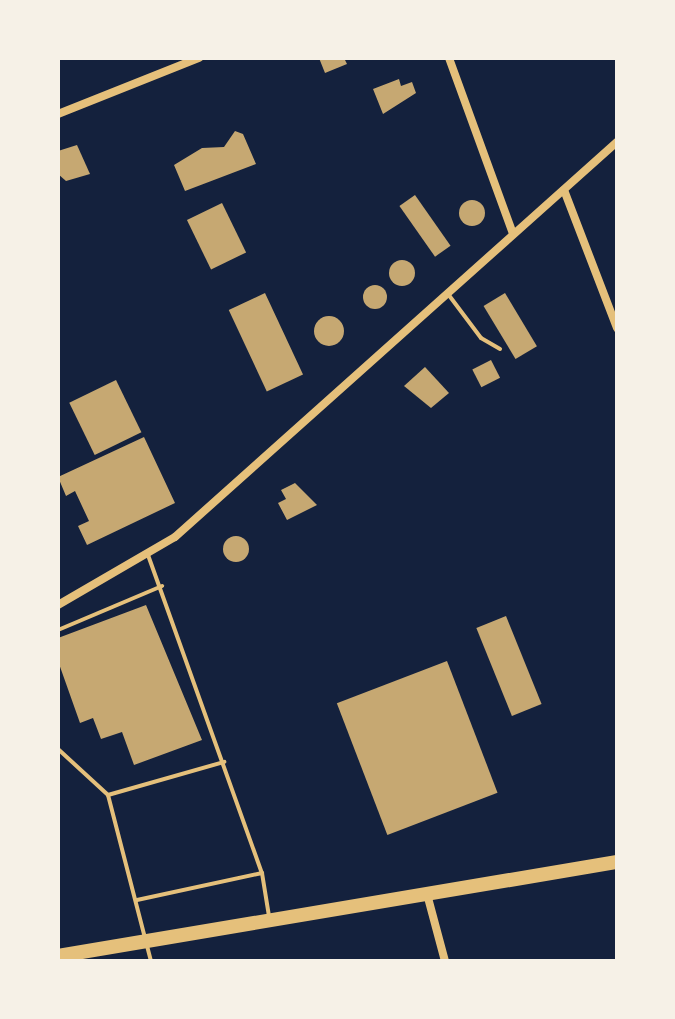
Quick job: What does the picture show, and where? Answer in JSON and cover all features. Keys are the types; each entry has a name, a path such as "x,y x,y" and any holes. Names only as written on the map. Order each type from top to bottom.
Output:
{"main road":[{"path":"58,956 617,862"}],"street":[{"path":"58,114 199,58"},
{"path":"449,58 513,234"},
{"path":"58,605 148,555 617,142"},
{"path":"564,190 617,328"},
{"path":"427,894 445,961"}],"lane":[{"path":"448,294 481,338 500,349"},
{"path":"148,555 162,586 262,873 269,920"},
{"path":"58,630 162,586"},
{"path":"58,749 108,795 151,961"},
{"path":"108,795 224,762"},
{"path":"137,900 262,873"}],"building":[{"path":"319,58 344,58 347,64 325,73"},
{"path":"399,79 401,86 412,82 416,93 383,114 373,89"},
{"path":"235,131 243,134 256,164 185,191 174,165 202,148 224,147"},
{"path":"77,145 90,174 66,181 58,174 58,151"},
{"path":"415,195 451,246 435,257 399,206"},
{"path":"472,200 481,204 485,213 481,222 472,226 463,222 459,213 463,204"},
{"path":"222,203 246,252 211,270 187,220"},
{"path":"402,260 411,264 415,273 411,282 402,286 393,282 389,273 393,264"},
{"path":"375,285 384,288 387,297 384,306 375,309 366,306 363,297 366,288"},
{"path":"265,293 303,375 267,391 229,310"},
{"path":"505,293 537,346 516,359 484,306"},
{"path":"329,316 339,321 344,331 339,341 329,346 319,341 314,331 319,321"},
{"path":"491,360 500,378 481,387 472,370"},
{"path":"425,367 449,393 431,408 404,386"},
{"path":"116,380 141,432 95,455 69,403"},
{"path":"144,437 175,503 87,545 78,526 89,521 75,491 66,496 58,477"},
{"path":"295,483 317,505 287,520 278,503 286,499 281,490"},
{"path":"236,536 245,540 249,549 245,558 236,562 227,558 223,549 227,540"},
{"path":"146,605 202,740 134,765 122,732 101,739 93,718 80,723 58,661 58,638"},
{"path":"506,616 542,704 512,716 476,628"},
{"path":"447,661 498,793 387,835 337,703"}]}
